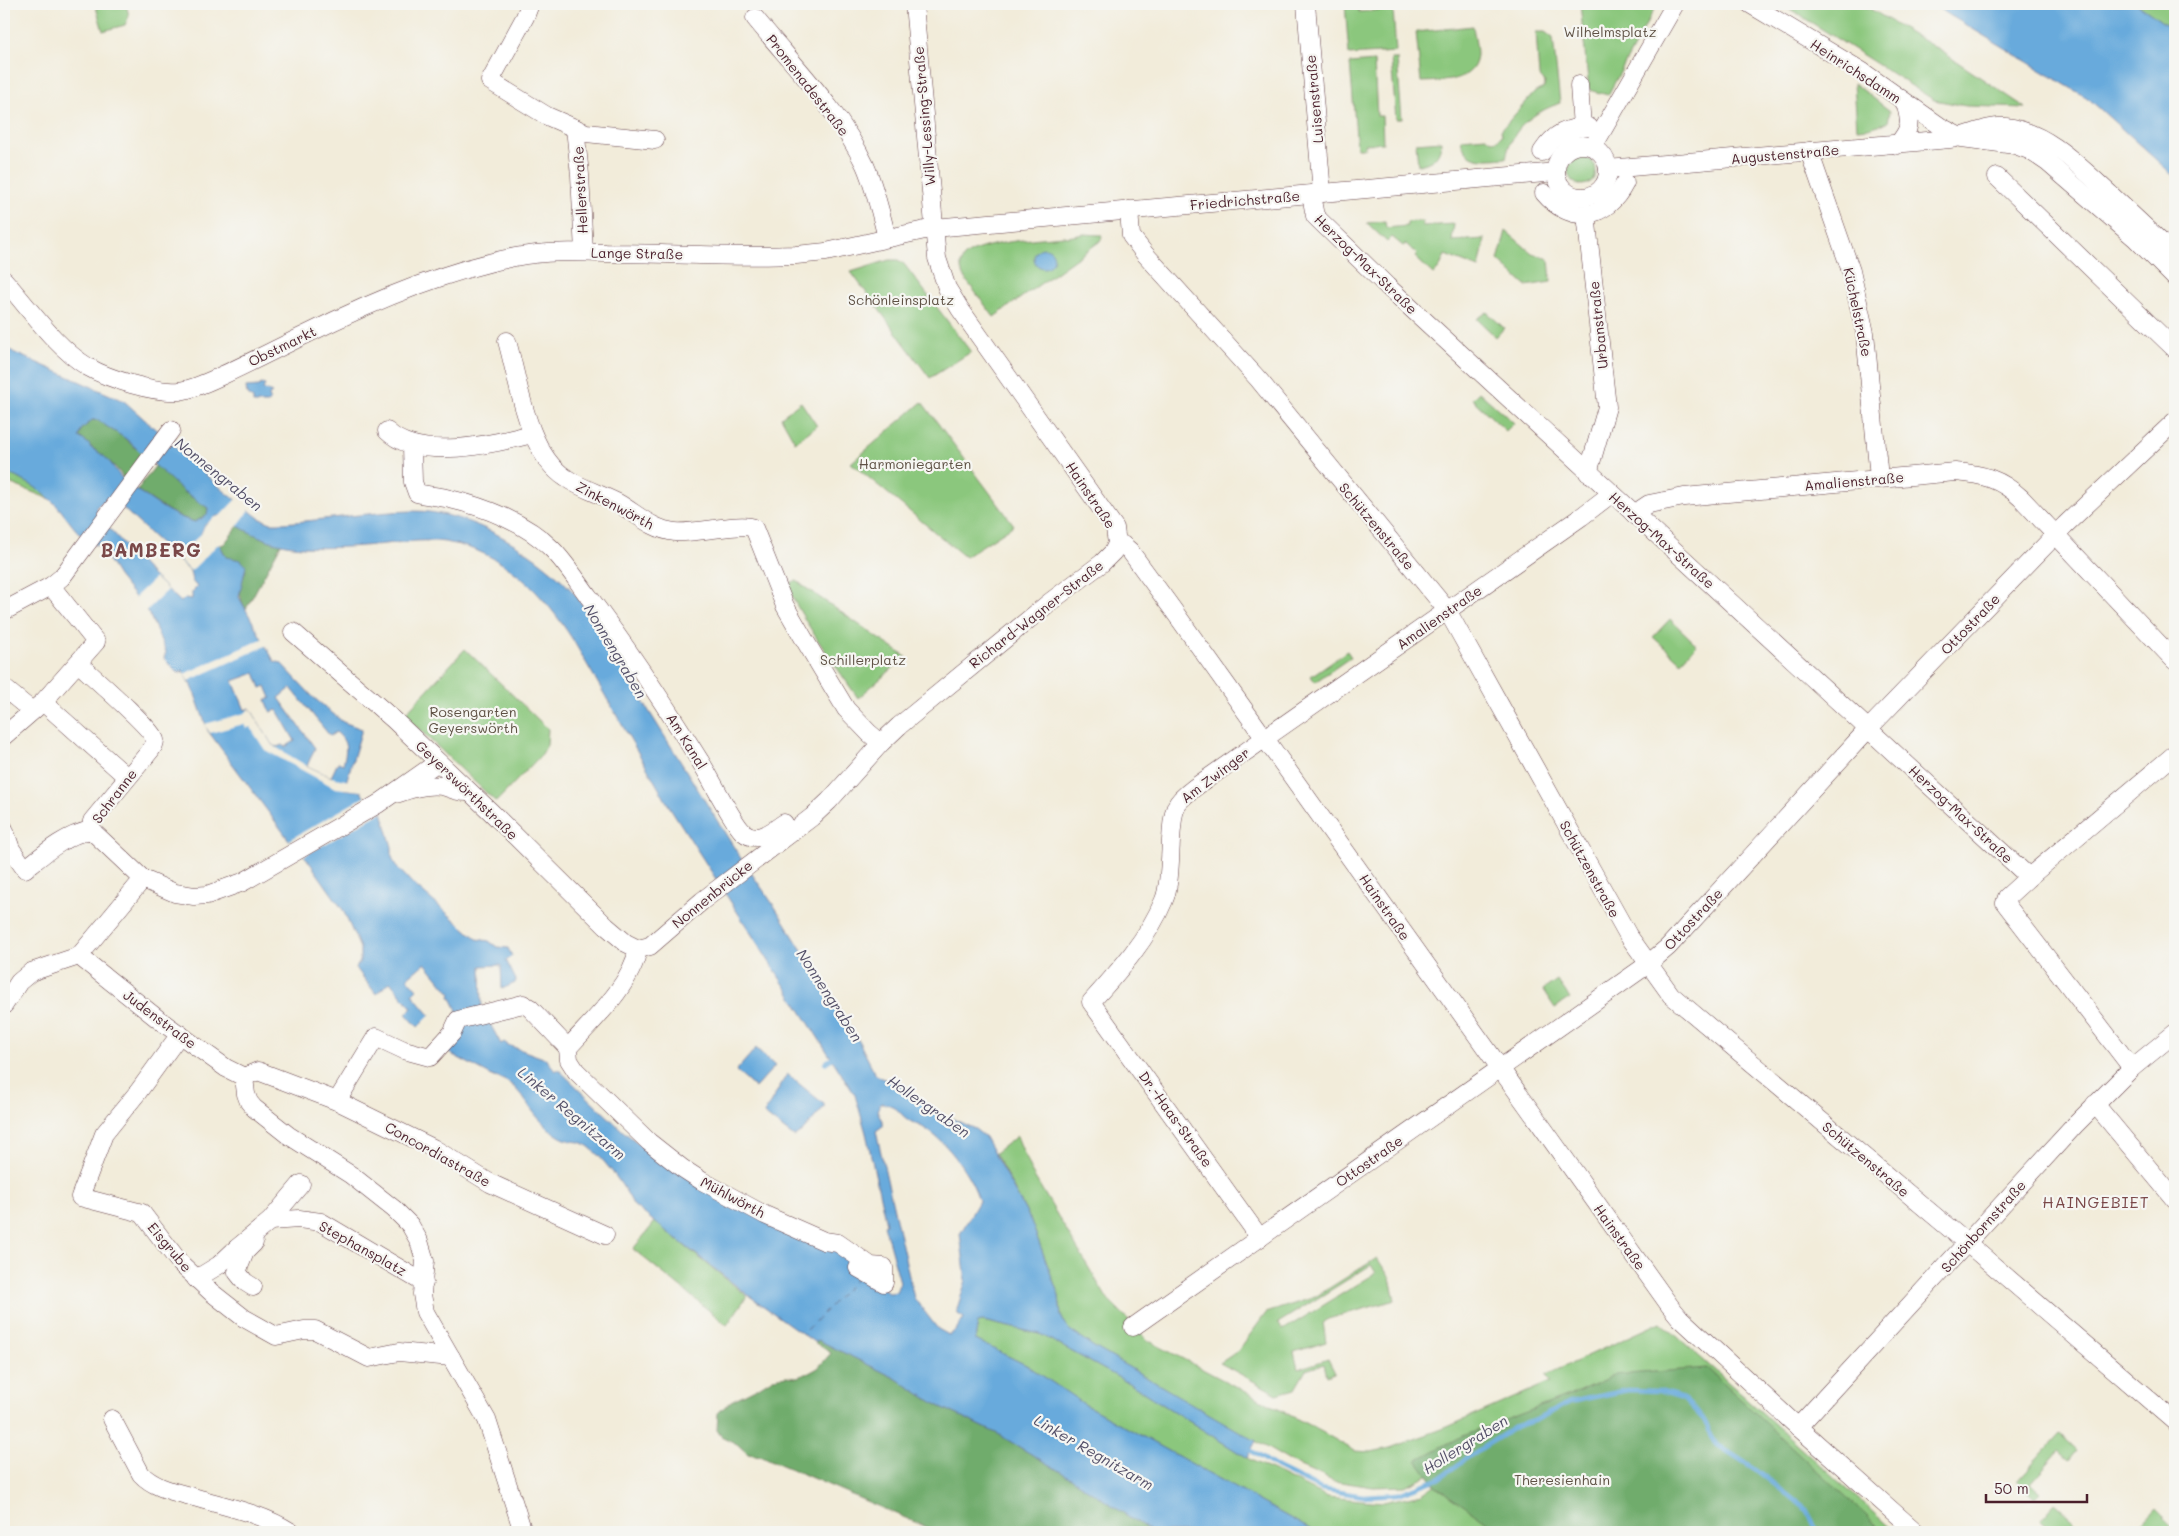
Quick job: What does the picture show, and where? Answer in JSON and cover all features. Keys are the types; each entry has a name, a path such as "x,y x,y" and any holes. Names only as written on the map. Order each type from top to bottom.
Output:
{"street":[{"name":"Hellerstraße","path":"530,4 512,44 490,81 547,116 586,133 655,140"},
{"name":"Willy-Lessing-Straße","path":"914,4 934,228"},
{"name":"Luisenstraße","path":"1306,4 1317,194"},
{"path":"1593,147 1675,4"},
{"name":"Heinrichsdamm","path":"1750,4 1863,72 1905,103 1962,138"},
{"name":"Promenadestraße","path":"756,18 820,96 846,132 865,165 887,238"},
{"path":"1542,152 1550,140 1561,131 1575,127 1586,127 1579,85"},
{"path":"1897,145 1906,134 1910,120 1905,103"},
{"path":"1962,138 1984,129 2005,127 2037,137 2059,150 2175,255"},
{"name":"Hellerstraße","path":"575,128 580,176 584,252"},
{"path":"1962,138 2015,145 2029,150 2047,162 2135,238 2175,278"},
{"name":"Augustenstraße","path":"1608,169 1962,138"},
{"path":"1578,145 1593,147 1604,156 1608,169 1604,184 1592,195 1584,197 1568,193 1562,187 1556,172 1557,165 1564,152 1578,145"},
{"name":"Küchelstraße","path":"1809,151 1851,271 1862,317 1869,362 1878,470"},
{"name":"Friedrichstraße","path":"934,228 1556,172"},
{"path":"1996,177 2175,349"},
{"path":"1544,193 1553,204 1565,212 1586,214 1608,207 1618,196 1625,183"},
{"name":"Herzog-Max-Straße","path":"1317,194 1312,211 1322,223 1588,473 1869,728 2029,877"},
{"name":"Schützenstraße","path":"1129,210 1131,236 1258,380 1447,610 1628,936 1647,965 1671,995 1967,1243 2175,1422"},
{"name":"Urbanstraße","path":"1586,214 1606,407 1588,473"},
{"name":"Lange Straße","path":"348,315 402,291 485,265 526,256 584,252 788,255 826,252 934,228"},
{"name":"Hainstraße","path":"934,228 937,258 947,288 1115,528 1117,544 1123,545 1130,551 1670,1306 1680,1318 1798,1427 1916,1532"},
{"name":"Obstmarkt","path":"4,280 68,352 100,373 169,391 188,389 216,378 348,315"},
{"name":"Zinkenwörth","path":"507,341 532,434 560,474 668,532 680,533 751,526 756,531 785,606 836,693 854,719 881,743"},
{"name":"Ottostraße","path":"1133,1327 1647,965 1668,947 1869,728 2057,534 2175,421"},
{"path":"4,611 51,586 67,571 171,430"},
{"path":"387,431 412,446 474,446 532,434"},
{"name":"Am Kanal","path":"412,446 412,482 417,494 448,498 494,513 517,524 552,549 614,630 658,694 716,786 737,824 744,832 754,837 767,836 808,806 828,801"},
{"name":"Amalienstraße","path":"1634,514 1649,504 1684,497 1878,470 1955,472 1985,476 2010,487 2057,534 2175,661"},
{"name":"Amalienstraße","path":"1265,738 1581,517 1611,494"},
{"name":"Richard-Wagner-Straße","path":"881,743 951,682 1050,602 1102,563 1113,552 1117,544"},
{"path":"4,736 37,706 96,642 51,586"},
{"name":"Geyerswörthstraße","path":"293,632 373,701 438,762 606,926 626,943 638,949"},
{"name":"Schranne","path":"78,663 152,735 155,744 92,821 90,830 143,880 174,893 194,896 208,895 243,882 385,799"},
{"path":"4,688 37,706 127,777"},
{"name":"Am Zwinger","path":"1091,1002 1122,967 1153,922 1164,899 1170,876 1175,808 1178,803 1191,791 1265,738"},
{"name":"Nonnenbrücke","path":"638,949 650,946 760,854 812,817 881,743"},
{"path":"2132,1068 2008,910 2005,903 2007,897 2029,877 2175,754"},
{"path":"385,799 438,762"},
{"path":"385,799 421,787 446,787 458,792 469,792"},
{"path":"4,829 11,849 25,870 53,847 79,832 90,830"},
{"path":"4,1005 19,982 31,972 79,956 143,880"},
{"path":"337,1101 376,1037 404,1050 430,1057 440,1048 455,1026 483,1013 499,1011 513,1006 526,1005 569,1054 632,969 638,949"},
{"name":"Judenstraße","path":"79,956 96,971 226,1068 244,1077"},
{"name":"Dr.-Haas-Straße","path":"1091,1002 1260,1238"},
{"name":"Schönbornstraße","path":"1798,1427 2095,1104 2132,1068 2175,1033"},
{"name":"Eisgrube","path":"180,1034 134,1099 104,1134 80,1197 142,1213 163,1242 196,1279 231,1309 276,1336 304,1330 315,1330 369,1358 399,1352 451,1357"},
{"name":"Mühlwörth","path":"569,1054 576,1071 649,1142 682,1168 740,1203 824,1241 838,1243 871,1266 884,1267 884,1283 858,1268"},
{"name":"Concordiastraße","path":"244,1077 258,1070 337,1101 433,1148 490,1183 604,1235"},
{"path":"244,1077 246,1094 254,1108 288,1135 351,1175 394,1209 410,1225 422,1250 425,1272 422,1299 425,1312 487,1420 523,1532"},
{"path":"2095,1104 2175,1200"},
{"path":"253,1288 237,1272 245,1252 300,1184"},
{"name":"Stephansplatz","path":"266,1224 299,1218 322,1222 424,1283"},
{"path":"196,1279 219,1265 266,1224"},
{"path":"112,1419 141,1474 148,1482 244,1511 291,1532"}],"green space":[{"path":"95,4 126,4 129,16 125,25 103,31"},
{"path":"1345,4 1358,4 1359,12 1393,9 1396,52 1349,55"},
{"name":"Wilhelmsplatz","path":"1580,4 1657,4 1608,95 1589,90"},
{"path":"1782,4 1862,4 1941,51 2026,108 1966,106 1934,100"},
{"path":"2137,4 2175,4 2175,31"},
{"path":"1473,26 1477,53 1473,68 1461,77 1445,81 1421,82 1416,32"},
{"path":"1536,32 1545,32 1553,38 1560,103 1541,111 1525,123 1513,138 1506,158 1484,159 1472,156 1463,147 1461,139 1486,137 1492,141 1498,140 1502,135 1501,130 1535,92 1544,88 1545,82 1539,76"},
{"path":"1391,59 1397,59 1402,119 1396,119"},
{"path":"1374,61 1377,116 1382,116 1383,143 1364,144 1365,148 1357,148 1350,63"},
{"path":"1854,83 1890,111 1888,122 1869,128 1857,129"},
{"path":"1441,141 1441,146 1435,158 1428,163 1418,165 1416,143"},
{"path":"1582,157 1592,161 1596,171 1592,181 1582,185 1572,181 1568,171 1572,161"},
{"path":"1385,221 1386,228 1407,226 1407,222 1422,221 1423,226 1454,224 1452,241 1485,239 1479,268 1445,255 1439,269 1433,274 1415,257 1417,254 1406,244 1403,246 1392,237 1387,242 1367,223"},
{"path":"1506,231 1532,253 1549,259 1551,282 1526,286 1498,260"},
{"path":"1084,234 1101,235 1102,238 994,317 963,276 961,269 962,259 972,252 983,248 996,244"},
{"name":"Schönleinsplatz","path":"889,260 898,260 904,264 971,352 930,378 851,272"},
{"path":"1487,312 1504,328 1496,337 1477,319"},
{"path":"1479,392 1514,423 1506,431 1472,399"},
{"path":"801,402 817,426 795,442 781,417"},
{"name":"Harmoniegarten","path":"922,402 1014,525 965,557 851,463"},
{"path":"92,420 99,421 113,428 144,454 125,481 110,462 79,437 81,430"},
{"path":"156,465 183,491 208,508 207,515 195,522 165,509 137,490"},
{"path":"4,472 30,483 52,500 4,481"},
{"path":"238,526 264,539 281,544 246,609 241,599 240,590 246,570 226,557 220,545 224,544"},
{"name":"Schillerplatz","path":"797,581 906,657 858,698 798,608 789,585"},
{"path":"1670,619 1697,645 1681,662 1653,637"},
{"name":"Rosengarten Geyerswörth","path":"465,649 548,729 547,745 542,754 496,802 404,715"},
{"path":"1347,651 1351,657 1315,682 1311,676"},
{"path":"1557,980 1570,998 1555,1008 1543,990"},
{"name":"Theresienhain","path":"1017,1136 1031,1171 1108,1300 1149,1341 1355,1451 1371,1452 1390,1448 1445,1428 1550,1382 1546,1375 1661,1322 1895,1532 1315,1532 1084,1404 1028,1366 975,1340 978,1322 983,1321 1040,1334 1132,1385 1247,1458 1327,1497 1383,1502 1422,1494 1443,1479 1427,1475 1405,1486 1373,1487 1334,1481 1293,1463 1094,1347 1067,1328 1061,1316 1059,1296 1031,1221 995,1153"},
{"path":"655,1222 747,1296 727,1325 633,1249"},
{"path":"1377,1258 1390,1278 1395,1300 1323,1322 1326,1342 1294,1352 1298,1369 1328,1359 1335,1373 1327,1376 1324,1364 1306,1370 1295,1389 1277,1394 1220,1363 1238,1351 1266,1313 1315,1297","holes":["1371,1265 1376,1273 1283,1330 1278,1323"]},
{"path":"818,1340 895,1378 937,1405 996,1433 1071,1478 1152,1532 938,1532 761,1456 748,1454 737,1444 721,1436 717,1430 718,1413 731,1401 773,1378 797,1377 818,1368 831,1353 814,1342"},
{"name":"Theresienhain","path":"1707,1368 1883,1532 1501,1532 1436,1486 1417,1460 1458,1438 1571,1395 1614,1375"},
{"path":"2060,1434 2077,1450 2069,1460 2059,1451 2030,1483 2040,1492 2034,1498 2017,1481"},
{"path":"2055,1503 2079,1524 2075,1528 2054,1532 2040,1520"},
{"path":"2156,1508 2175,1527 2175,1532 2153,1532 2142,1523"}],"water":[{"path":"1931,4 2137,4 2175,31 2175,177 2089,99"},
{"path":"1044,248 1051,251 1054,258 1051,265 1044,268 1037,265 1034,258 1037,251"},
{"name":"Linker Regnitzarm","path":"4,346 15,353 124,401 223,490 259,518 271,523 412,511 434,513 458,518 504,538 546,567 579,599 740,857 775,907 858,1040 876,1075 904,1088 931,1109 975,1129 985,1137 1031,1221 1059,1296 1061,1316 1067,1328 1094,1347 1256,1441 1247,1458 1132,1385 1040,1334 983,1321 978,1322 975,1340 1028,1366 1084,1404 1315,1532 1152,1532 1071,1478 996,1433 937,1405 895,1378 818,1340 814,1342 748,1295 633,1205 611,1171 589,1147 583,1143 565,1139 551,1130 537,1117 516,1089 503,1079 494,1077 440,1048 460,1029 457,1010 450,996 451,994 425,963 407,978 417,989 412,994 430,1015 418,1027 406,1014 412,1008 390,982 376,994 356,968 360,961 360,948 343,910 307,859 289,840 208,731 191,683 189,683 183,671 177,673 164,658 166,652 150,616 118,576 98,544 95,545 82,536 57,506 41,491 4,472","holes":["92,420 97,420 126,439 183,491 208,508 207,515 195,522 188,520 167,510 125,482 107,459 79,437 81,430","107,499 110,502 113,499 190,571 192,581 197,587 192,592 192,599 185,598 181,602 152,575 99,517 96,507","217,516 220,516 261,537 297,547 335,548 415,541 445,542 486,554 504,565 520,577 549,606 573,640 669,806 855,1095 866,1133 886,1224 884,1225 900,1282 896,1292 889,1293 833,1247 653,1155 624,1132 558,1069 556,1071 546,1059 504,1042 501,1044 482,1009 481,966 501,965 502,989 515,983 516,980 506,960 512,956 508,948 497,947 489,941 477,939 412,883 396,866 392,857 392,847 382,812 364,797 361,791 344,789 362,729 343,722 313,697 281,663 274,661 239,597 246,566 241,560 226,557 220,545 201,534 205,525","255,673 261,688 266,686 271,698 266,700 271,712 277,710 295,741 285,747 282,745 277,747 272,745 250,708 245,710 233,681","291,688 330,736 336,732 343,739 346,746 343,764 338,762 331,777 307,766 315,748 279,698","881,1103 895,1108 910,1121 923,1127 935,1136 959,1162 971,1182 979,1201 960,1234 966,1280 957,1309 958,1314 964,1318 955,1331 949,1335 938,1329 914,1298 876,1131 884,1125 877,1110"]},
{"path":"261,384 265,385 263,389 272,393 269,395 270,400 268,403 253,403 253,399 247,395 246,387 259,386"},
{"path":"756,1048 775,1066 755,1088 736,1071"},
{"path":"787,1074 824,1104 824,1107 802,1132 794,1137 764,1114"}],"pier":[{"path":"237,498 251,508 236,528 222,518 215,520 207,527 204,533 222,544 217,545 191,571 176,557 201,534 205,525 213,518 220,516"},
{"path":"155,578 168,590 144,613 133,599"},
{"path":"264,638 268,645 188,681 184,674"},
{"path":"250,708 272,745 307,766 331,777 349,781 347,787 362,789 361,791 335,788 265,750 250,727 246,729 244,724 210,733 206,727 205,724 245,713"},
{"path":"364,797 382,812 304,856 289,840"}],"waterway":[{"path":"825,1063 834,1057"},
{"name":"Hollergraben","path":"1247,1448 1278,1468 1321,1489 1363,1496 1398,1494 1438,1479 1477,1451 1517,1426 1536,1420 1570,1402 1628,1390 1659,1391 1683,1398 1704,1420 1716,1444 1755,1469 1808,1511 1817,1532"}],"ferry route":[{"path":"807,1330 857,1278"}],"district":[{"name":"BAMBERG","path":"151,549"},
{"name":"HAINGEBIET","path":"2096,1201"}],"water label":[{"name":"Nonnengraben","path":"219,474"},
{"name":"Nonnengraben","path":"616,651"},
{"name":"Nonnengraben","path":"830,995"}]}
